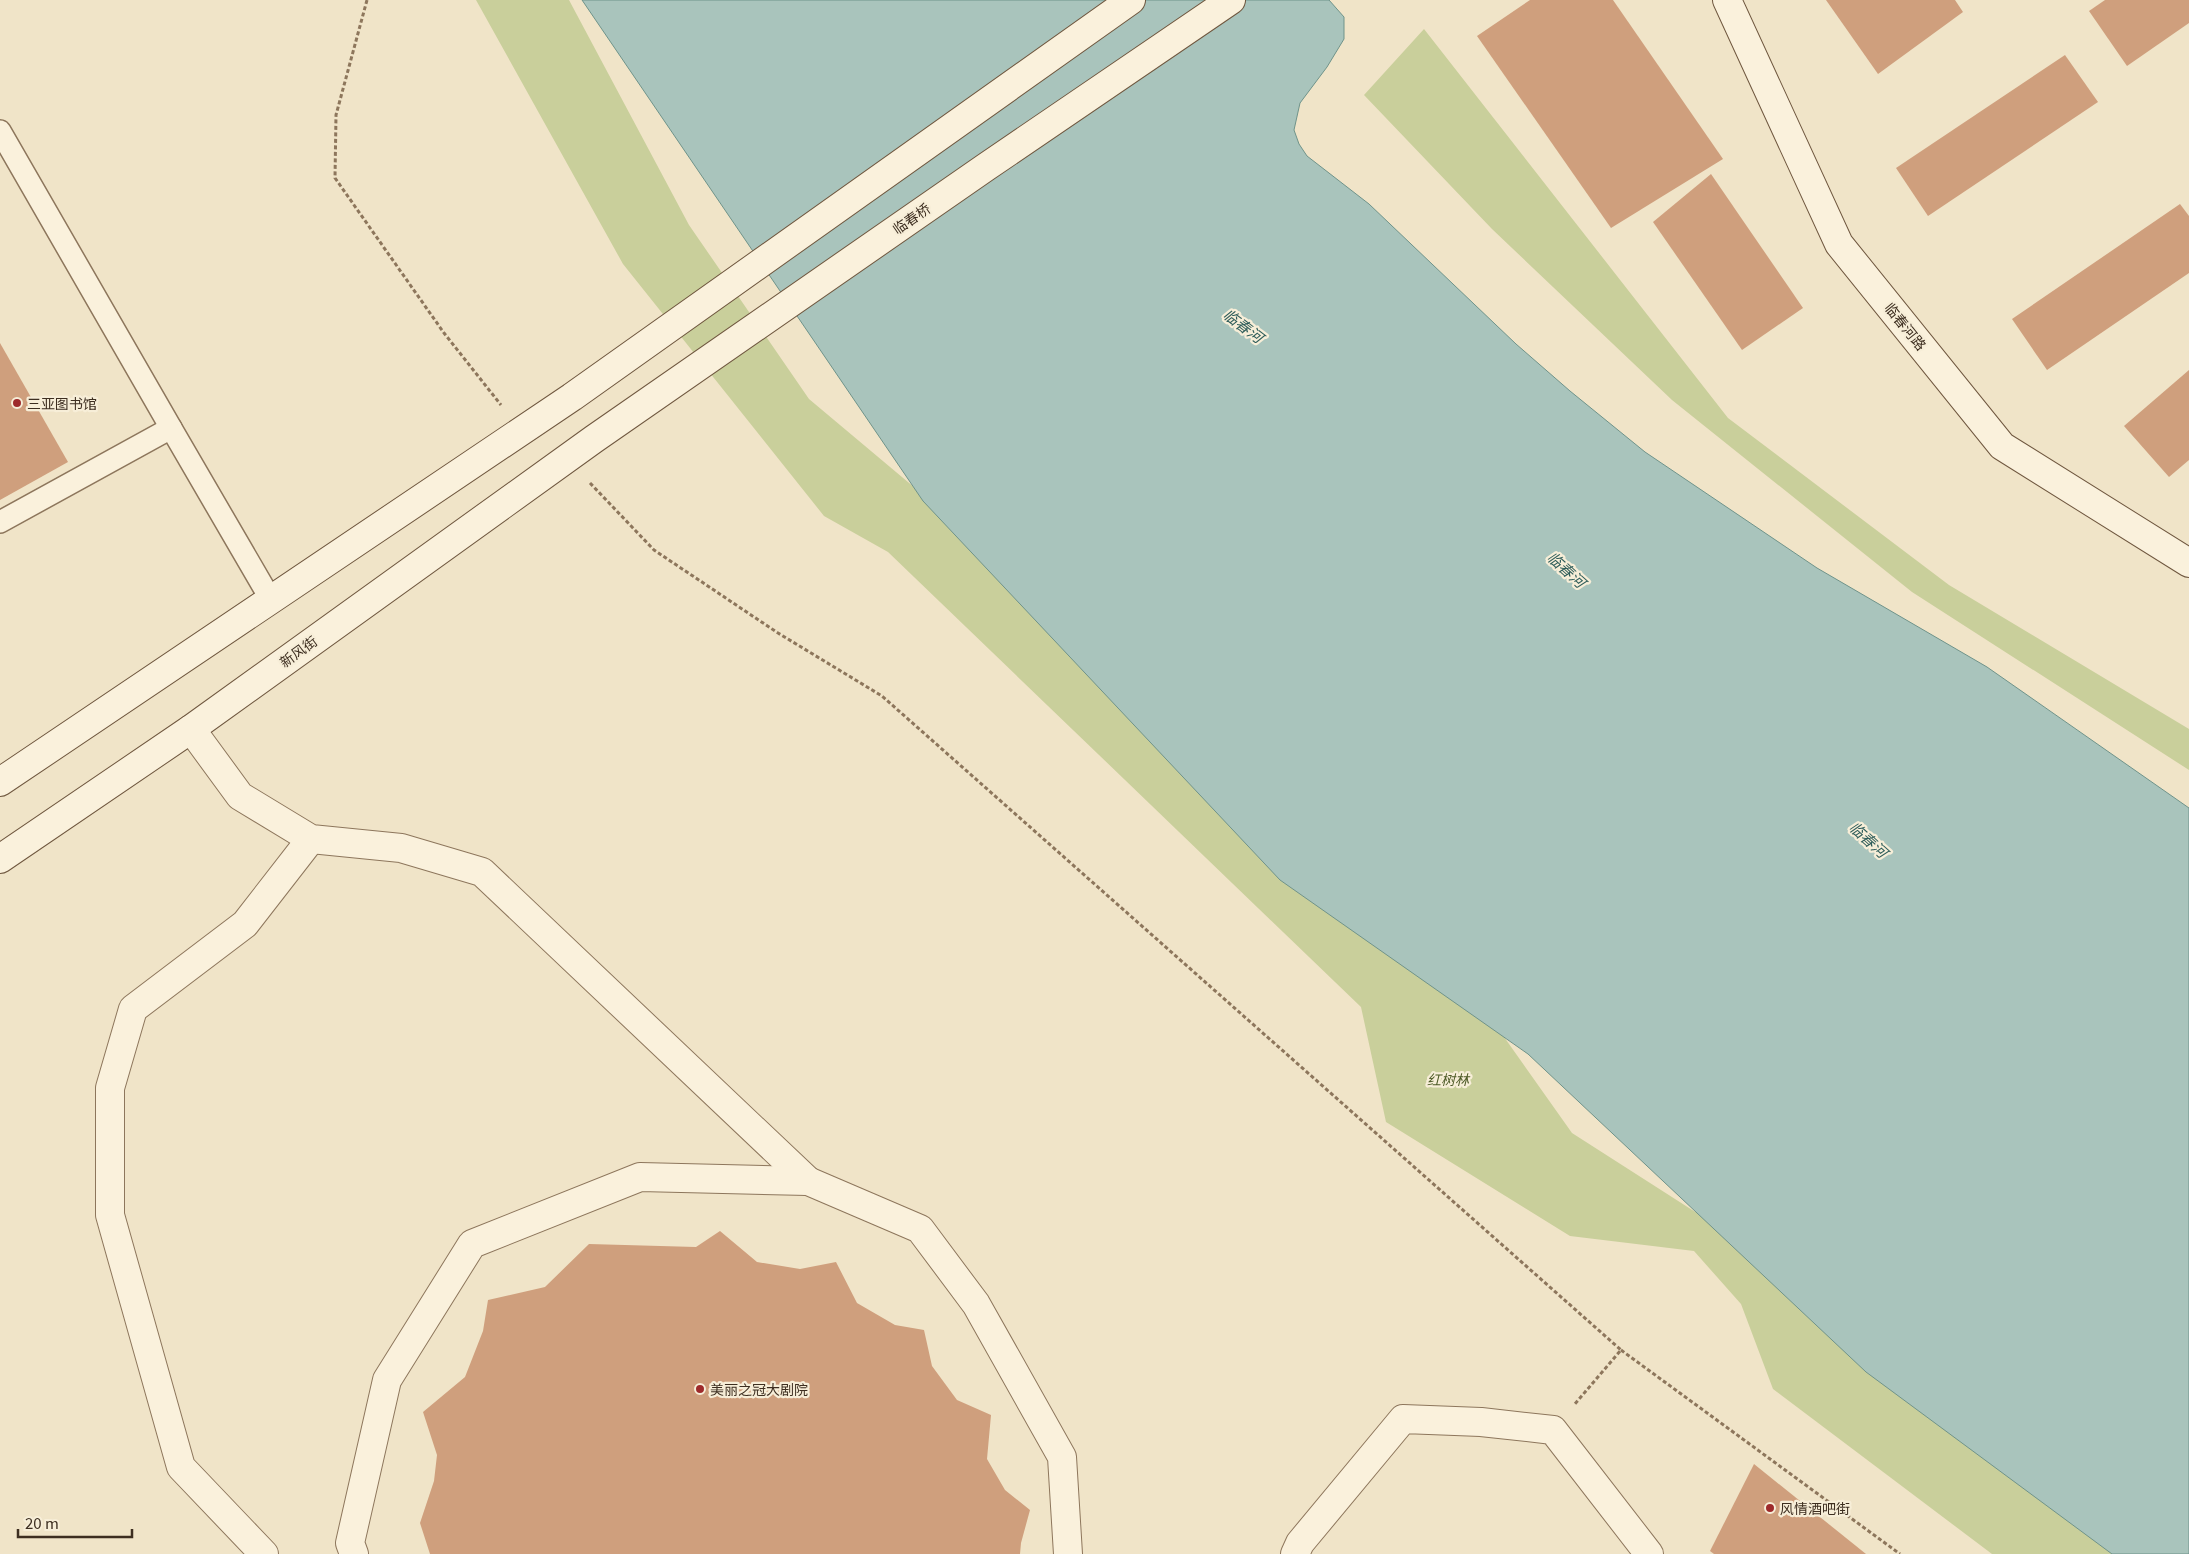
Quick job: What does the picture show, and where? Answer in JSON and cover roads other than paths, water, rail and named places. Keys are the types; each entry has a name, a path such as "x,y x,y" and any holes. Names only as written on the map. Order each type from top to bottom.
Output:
{"street":[{"path":"0,782 572,397 1131,0"},
{"name":"临春桥","path":"594,439 986,167 1231,0"},
{"name":"临春河路","path":"1727,0 1839,244 2002,446 2189,563"},
{"name":"新风街","path":"0,859 191,729 594,439"},
{"path":"191,729 240,796 311,839 401,848 482,872 808,1181 920,1229 976,1304 1062,1457 1068,1554"},
{"path":"264,1554 181,1467 110,1215 110,1088 133,1009 245,924 311,839"},
{"path":"354,1554 350,1543 386,1380 472,1244 640,1177 808,1181"},
{"path":"1295,1554 1300,1543 1402,1419 1481,1422 1553,1430 1649,1554"}],"lane":[{"path":"0,131 271,600"},
{"path":"0,522 171,428"}],"water":[{"name":"临春河","path":"582,0 1329,0 1344,17 1344,39 1327,67 1300,103 1294,130 1299,144 1307,156 1369,204 1516,344 1645,452 1817,568 1987,667 2189,808 2189,1554 2112,1554 1866,1372 1528,1054 1280,880 923,501"}],"place":[{"name":"三亚图书馆","path":"17,403"},
{"name":"美丽之冠大剧院","path":"700,1389"},
{"name":"风情酒吧街","path":"1770,1508"}],"park label":[{"name":"红树林","path":"1448,1079"}]}
